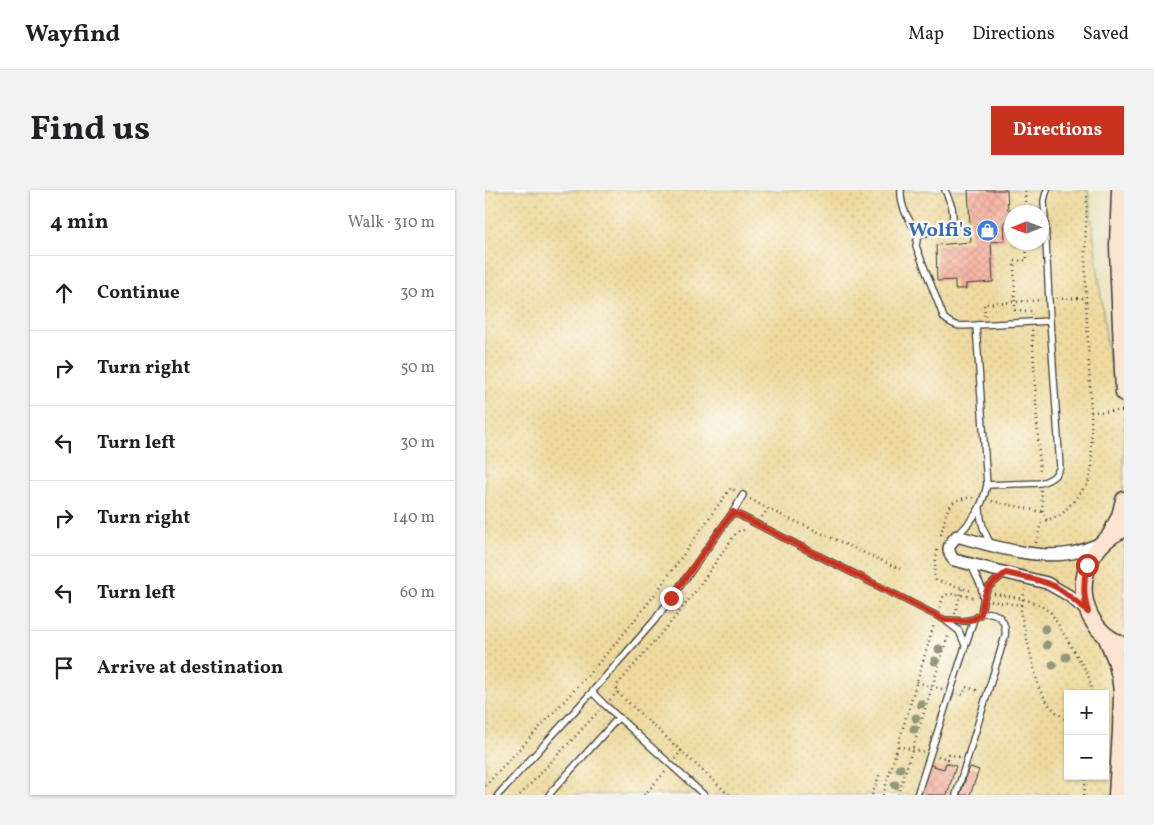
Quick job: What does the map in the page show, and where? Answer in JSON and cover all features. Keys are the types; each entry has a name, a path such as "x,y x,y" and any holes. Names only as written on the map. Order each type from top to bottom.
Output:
{"main road":[{"path":"1118,194 1119,281 1124,393"},
{"path":"1124,500 1112,536 1091,557 1085,574 1083,593 1088,612 1099,629 1106,636 1124,646"},
{"path":"1106,636 1116,660 1120,677 1121,731 1117,795"}],"street":[{"path":"1088,612 1068,594 1047,583 954,560 949,554 950,544 957,536 991,546 1045,556 1071,554 1112,536"}],"lane":[{"path":"901,190 903,209 920,235"},
{"path":"945,190 952,207 953,216 951,223 945,227 920,235 916,246 944,318 951,324 958,326 1050,320"},
{"path":"987,485 1040,483 1052,479 1060,467 1050,320 1045,201 1047,190"},
{"path":"976,325 987,485 980,515 981,524 991,546"},
{"path":"498,795 654,621 733,512 743,495"},
{"path":"957,536 981,507"},
{"path":"733,512 945,620 952,622 974,619 981,614 990,613 998,616 1004,623 1006,631 956,795"},
{"path":"971,565 985,595"},
{"path":"981,614 985,595 994,582 1006,573"},
{"path":"917,795 974,619"},
{"path":"952,622 959,630 965,646"},
{"path":"592,692 704,795"},
{"path":"549,795 619,718"}],"path":[{"path":"1026,190 1026,205"},
{"path":"1061,515 1088,483 1091,475 1091,412 1085,253 1087,196"},
{"path":"1026,250 1027,260 1014,262 1015,310 1032,312 1043,512"},
{"path":"986,325 984,304 1086,298"},
{"path":"1091,412 1124,411"},
{"path":"520,795 617,692 617,686 697,589 736,533 745,529 753,531"},
{"path":"1021,604 1029,578"},
{"path":"898,795 961,588"},
{"path":"985,595 1023,598 1044,607 1051,613 1088,674 1091,690"},
{"path":"1021,615 1039,689 1049,705 1064,718"},
{"path":"883,795 937,616"},
{"path":"617,692 729,795"},
{"path":"644,795 682,750"},
{"path":"872,795 880,774"},
{"path":"1084,795 1086,780"}],"sand":[{"path":"485,190 1088,190 1109,361 1124,364 1124,795 485,795"}],"building":[{"name":"Wolfi's","path":"968,190 1007,190 1008,205 1004,205 1004,241 991,242 993,282 966,284 966,289 955,289 955,280 937,281 936,245 971,242"},
{"path":"946,763 956,766 947,795 920,795 930,765 944,769"},
{"path":"970,767 979,770 970,795 960,795"}],"place":[{"name":"Wolfi's","path":"988,231"}],"route":[{"path":"671,598 733,512 945,620 965,621 974,619 981,614 983,597 988,588 1006,573 1047,583 1068,594 1088,612 1083,593 1087,565"}]}
